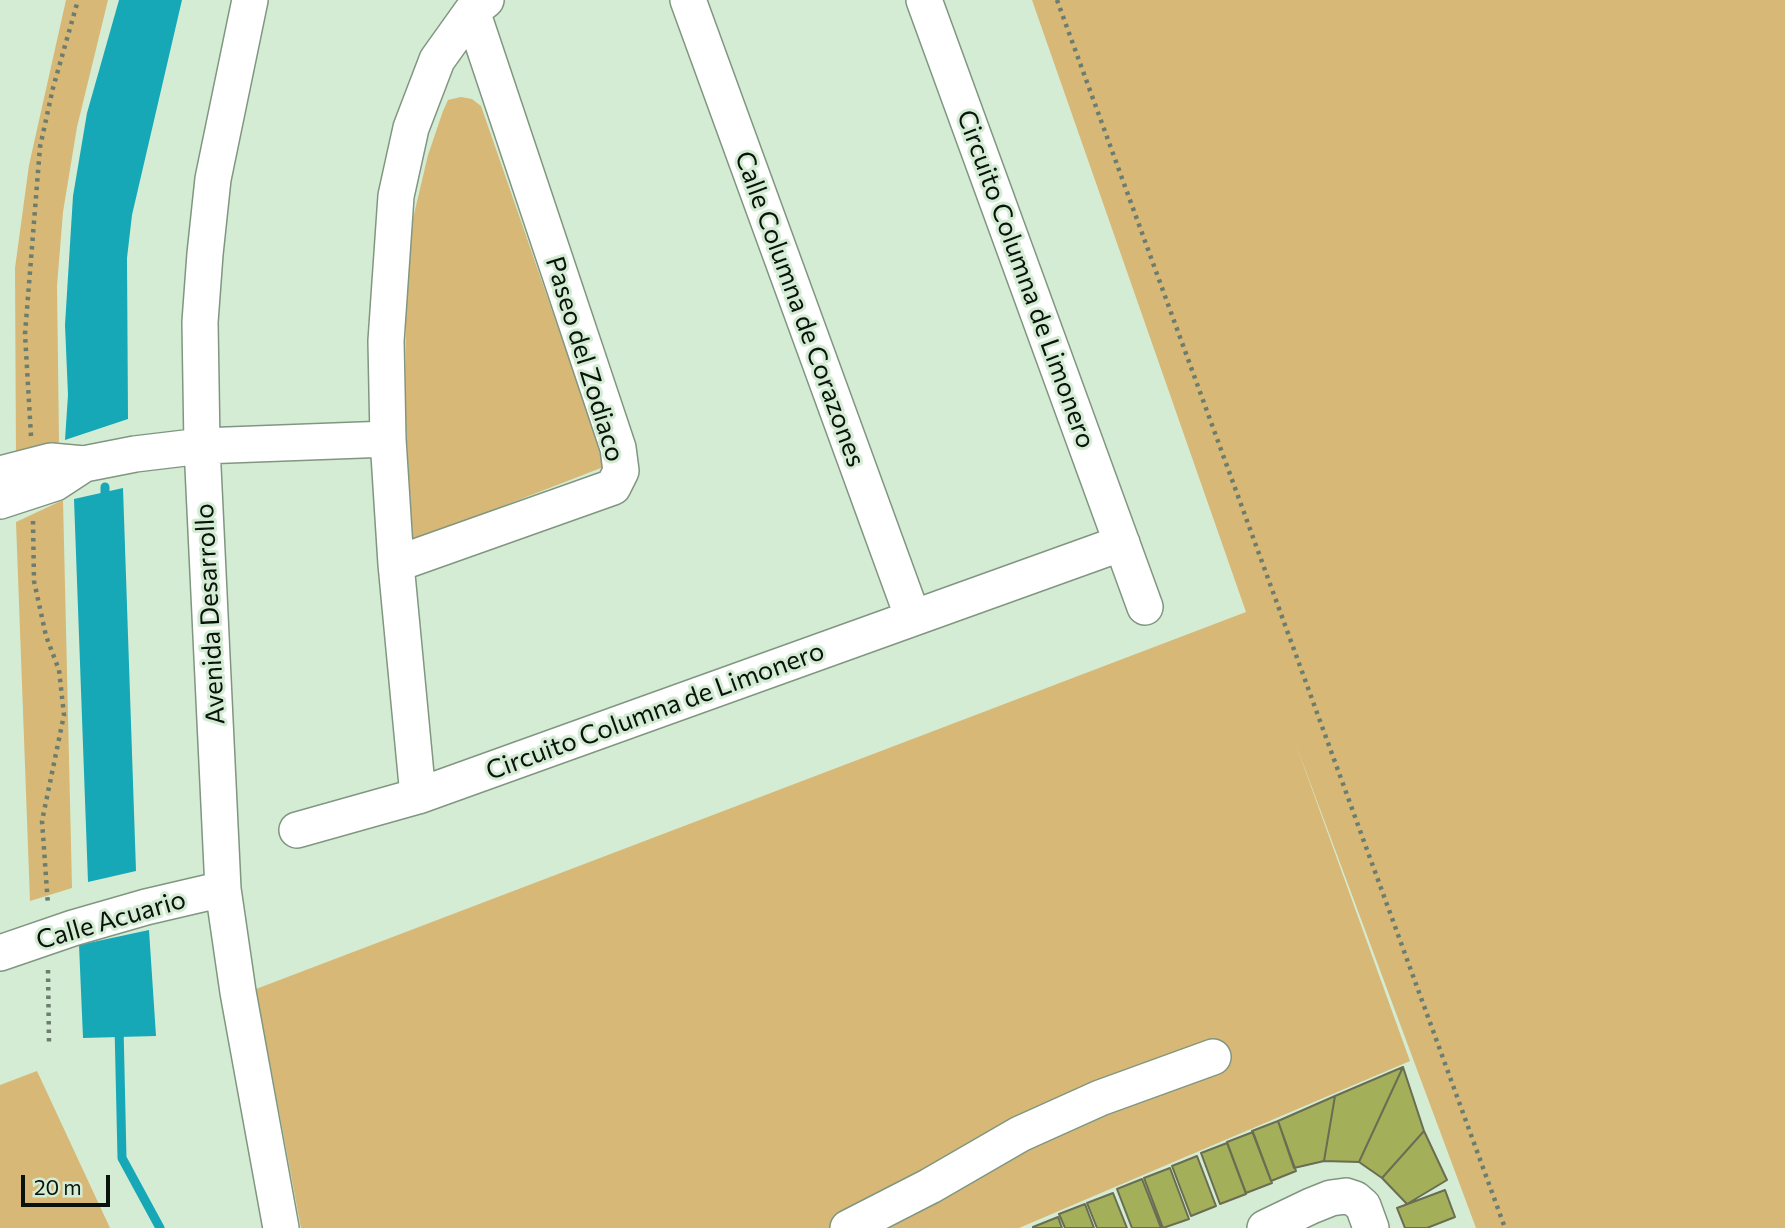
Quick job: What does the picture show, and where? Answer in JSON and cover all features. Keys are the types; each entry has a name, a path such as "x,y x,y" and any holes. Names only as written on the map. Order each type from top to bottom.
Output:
{"street":[{"name":"Avenida Desarrollo","path":"250,0 213,179 200,322 202,446 223,890 238,992 281,1228"},
{"name":"Calle Columna de Corazones","path":"688,0 913,618"},
{"name":"Circuito Columna de Limonero","path":"297,830 418,796 1122,543 924,0"},
{"path":"418,796 396,564 388,439 386,341 396,196 411,128 437,60 479,5"},
{"name":"Paseo del Zodiaco","path":"396,564 613,487 621,471 618,448 479,5"},
{"path":"0,474 51,461 83,464 135,454 202,446 388,439"},
{"path":"0,501 55,483 83,464"},
{"path":"1122,543 1145,607"},
{"name":"Calle Acuario","path":"0,953 109,918 223,890"},
{"path":"848,1228 930,1186 1020,1134 1100,1098 1213,1057"},
{"path":"1265,1228 1321,1202 1346,1196 1363,1206 1371,1228"}],"path":[{"path":"1057,0 1505,1228"}],"shaded area":[{"path":"66,0 108,0 77,127 63,212 57,286 59,442 16,458 15,268 29,165"},
{"path":"1032,0 1785,0 1785,1228 1476,1228 1295,742 1410,1061 1019,1228 301,1228 256,989 1246,612"},
{"path":"461,97 472,99 481,106 606,466 413,541 405,409 406,303 411,227 428,155 443,111 448,100"},
{"path":"63,500 72,888 30,901 16,522"},
{"path":"37,1071 110,1228 0,1228 0,1085"}],"water":[{"path":"119,0 182,0 132,215 127,258 128,419 65,440 68,395 65,325 73,196 87,113"},
{"path":"123,488 136,871 88,882 74,499"},
{"path":"149,930 156,1036 83,1038 79,945"}],"building":[{"path":"1403,1067 1424,1131 1382,1178 1359,1162"},
{"path":"1403,1067 1359,1162 1324,1161 1335,1096"},
{"path":"1335,1096 1324,1161 1294,1168 1278,1121"},
{"path":"1278,1121 1296,1171 1271,1181 1252,1131"},
{"path":"1424,1131 1447,1180 1407,1204 1382,1178"},
{"path":"1253,1132 1272,1183 1246,1193 1227,1142"},
{"path":"1227,1143 1246,1194 1220,1204 1201,1153"},
{"path":"1197,1156 1216,1206 1191,1216 1172,1166"},
{"path":"1170,1168 1189,1219 1163,1228 1144,1178"},
{"path":"1142,1179 1161,1228 1132,1228 1117,1189"},
{"path":"1445,1190 1455,1217 1427,1228 1405,1228 1397,1208"},
{"path":"1113,1193 1127,1228 1097,1228 1087,1203"},
{"path":"1085,1204 1094,1228 1065,1228 1059,1214"},
{"path":"1058,1217 1062,1228 1033,1228 1033,1227"}],"waterway":[{"path":"105,487 105,504"},
{"path":"119,1026 122,1158 160,1228"}]}
